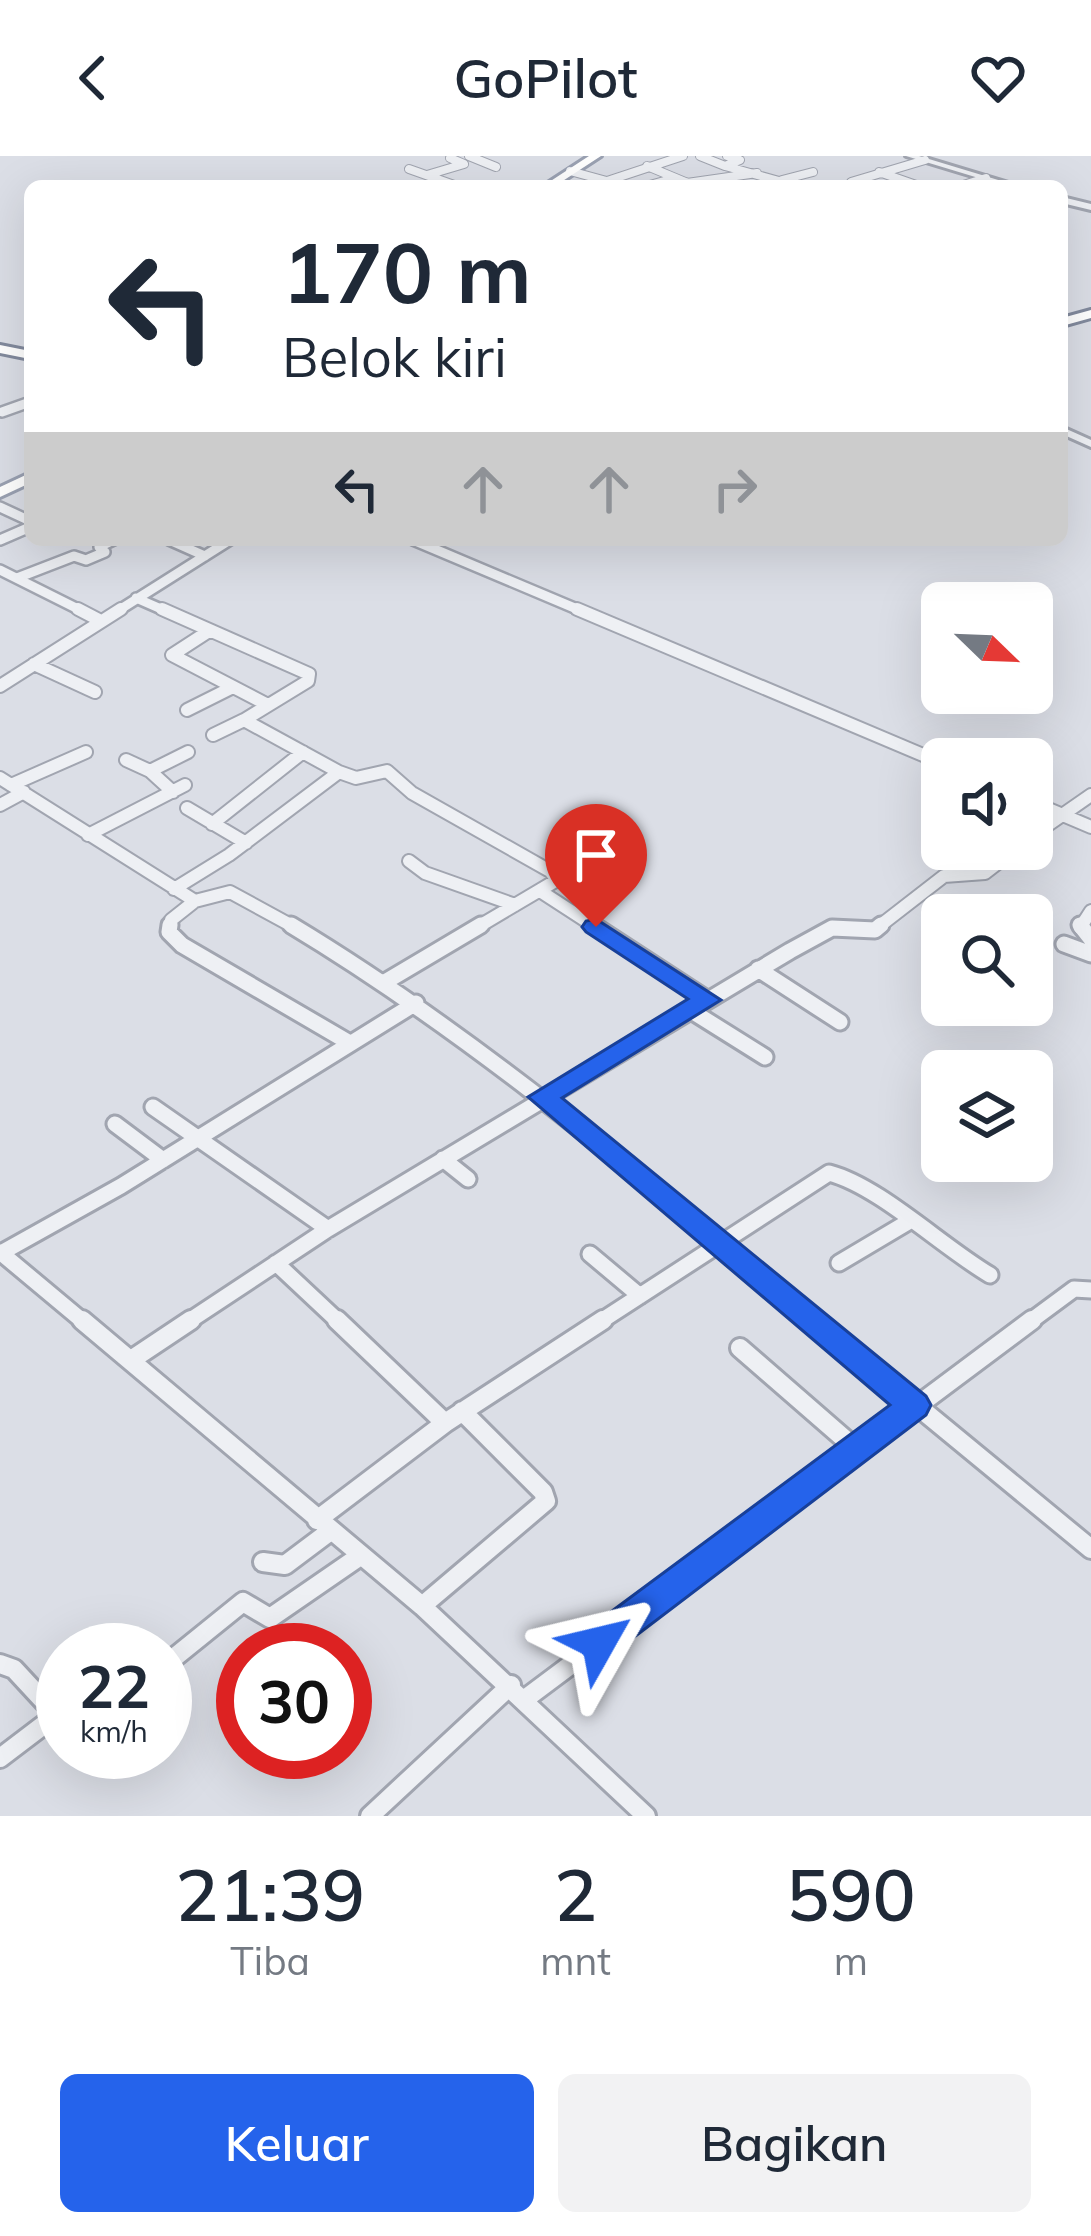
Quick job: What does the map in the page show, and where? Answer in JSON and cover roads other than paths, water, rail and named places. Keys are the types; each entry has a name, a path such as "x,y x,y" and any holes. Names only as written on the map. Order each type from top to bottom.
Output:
{"main road":[{"path":"558,180 594,156"}],"street":[{"path":"700,156 782,180 814,172"},
{"path":"910,156 992,180"},
{"path":"607,180 674,157"},
{"path":"450,158 496,167"},
{"path":"466,160 475,170"},
{"path":"431,180 466,160"},
{"path":"860,180 925,160"},
{"path":"647,166 680,180"},
{"path":"409,170 422,180"},
{"path":"571,172 600,180"},
{"path":"736,180 759,172"},
{"path":"879,172 902,180"},
{"path":"667,180 674,178"},
{"path":"980,180 986,178"},
{"path":"182,546 205,556"},
{"path":"0,686 221,546"},
{"path":"427,546 921,754"},
{"path":"16,578 74,556 84,561 106,551 99,547"},
{"path":"0,570 101,621"},
{"path":"136,598 309,674 308,681 213,734"},
{"path":"209,631 172,655 268,705"},
{"path":"34,664 94,692"},
{"path":"187,710 233,687"},
{"path":"244,720 339,772 360,778 387,771 412,793 550,871 557,880 385,982"},
{"path":"0,805 12,785 86,752"},
{"path":"150,771 188,752"},
{"path":"212,824 303,752"},
{"path":"88,835 179,789 126,760"},
{"path":"174,890 246,843 339,772"},
{"path":"12,785 195,902"},
{"path":"1053,820 1091,795"},
{"path":"187,808 246,843"},
{"path":"1053,811 1091,826"},
{"path":"409,861 425,873 515,905"},
{"path":"131,1360 328,1229 758,970 832,928 874,930 944,876 989,870"},
{"path":"540,891 708,1000"},
{"path":"348,1042 182,945 170,932 171,920 195,902 230,892 416,1003 542,1097 1091,1549"},
{"path":"1091,911 1079,927 1091,939"},
{"path":"1064,944 1091,954"},
{"path":"758,970 840,1022"},
{"path":"416,1003 163,1160 1,1252 422,1606 646,1816"},
{"path":"690,1010 765,1058"},
{"path":"153,1107 328,1229"},
{"path":"116,1124 163,1160"},
{"path":"443,1159 468,1179"},
{"path":"263,1562 285,1565 323,1526 445,1423 829,1172 856,1180 908,1222 990,1276"},
{"path":"839,1263 908,1222"},
{"path":"590,1254 640,1296"},
{"path":"276,1263 445,1423"},
{"path":"370,1816 518,1692 1074,1288 1091,1290"},
{"path":"740,1348 855,1448"},
{"path":"422,1606 546,1501 543,1492 462,1411"},
{"path":"192,1643 243,1602 270,1618 360,1556"},
{"path":"0,1664 14,1669 36,1693"},
{"path":"0,1758 36,1734"}]}
